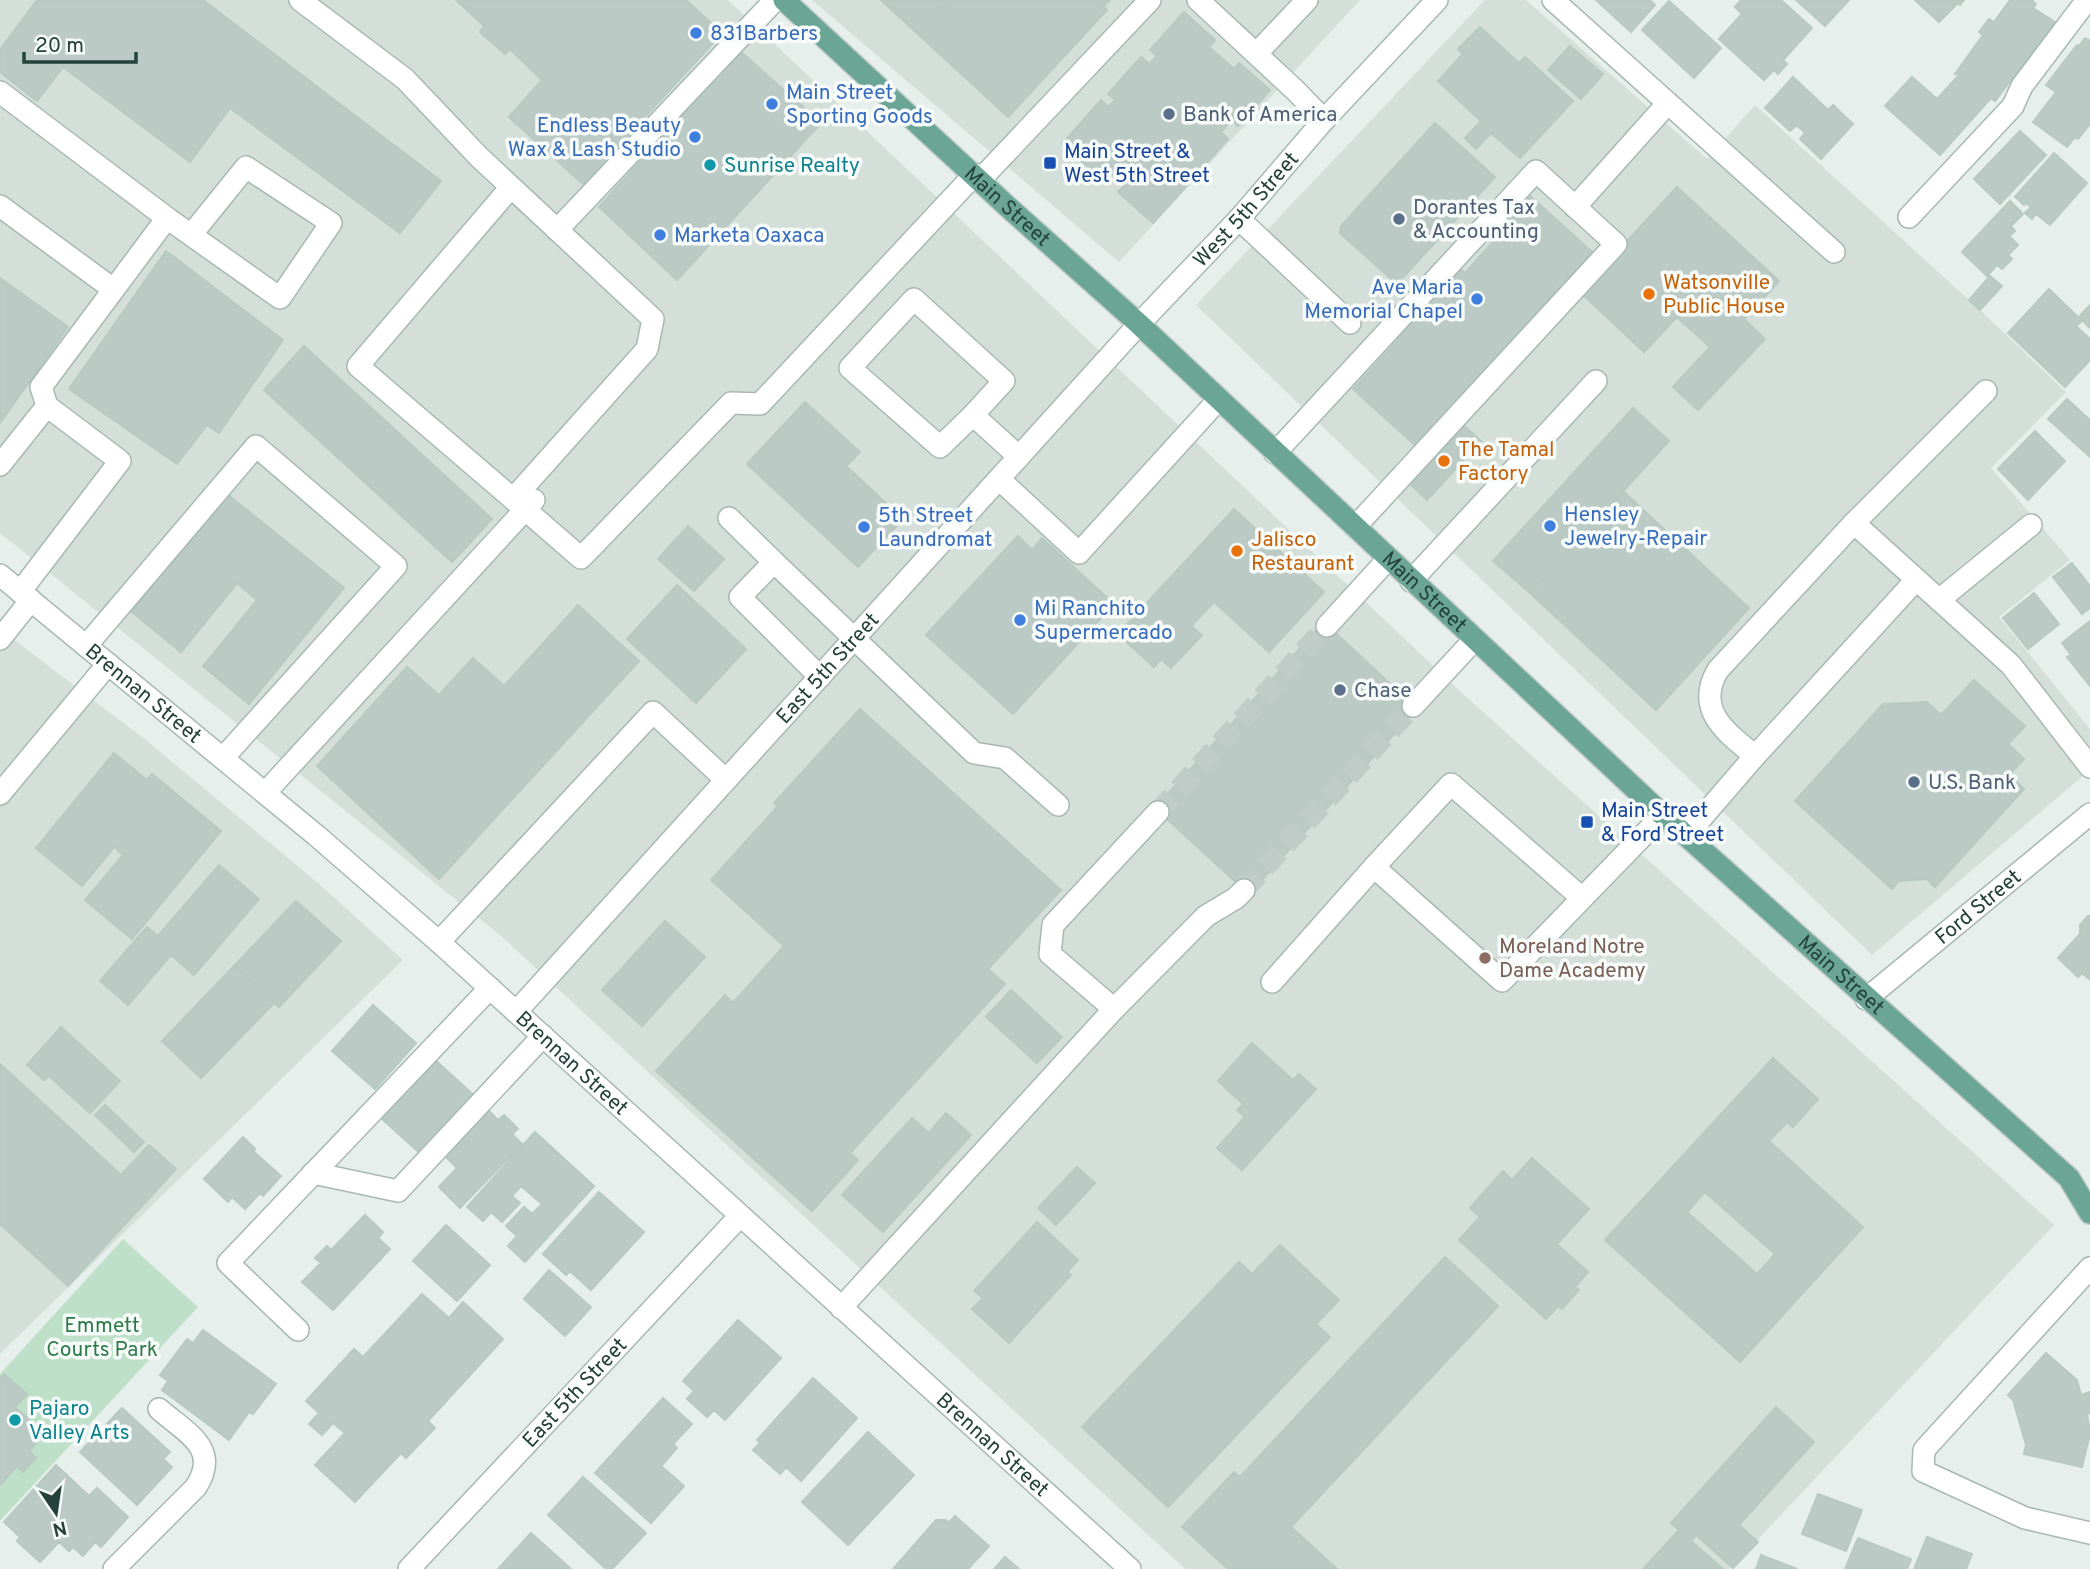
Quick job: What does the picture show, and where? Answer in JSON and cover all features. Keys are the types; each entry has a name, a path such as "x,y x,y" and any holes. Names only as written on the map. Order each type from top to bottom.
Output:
{"main road":[{"name":"Main Street","path":"784,0 1139,324 1686,836 1866,999 2080,1178 2090,1213"}],"street":[{"path":"265,793 524,503 647,349 653,318 479,157 405,79 300,0"},
{"path":"557,230 775,0"},
{"path":"511,187 358,366 524,503 581,558 731,403 760,404 1150,0"},
{"path":"1198,0 1324,120"},
{"path":"1256,53 1307,0"},
{"name":"West 5th Street","path":"1139,324 1239,219 1324,120 1437,0"},
{"path":"1553,0 1833,252"},
{"path":"1909,217 2013,106 2022,86 2087,0"},
{"path":"0,92 167,218 191,235 280,298 331,223 246,167 191,235"},
{"path":"1575,207 1668,103"},
{"path":"1275,453 1536,171 1616,244 1354,527"},
{"path":"0,206 113,289"},
{"path":"0,639 26,596 120,461 47,406 41,387 167,218"},
{"path":"1239,219 1350,323"},
{"path":"914,299 1004,381 973,415 940,447 850,368 914,299"},
{"name":"East 5th Street","path":"516,1012 1139,324"},
{"path":"1411,581 1596,381"},
{"path":"1755,756 1717,721 1710,702 1712,680 1718,670 1854,523 1986,391"},
{"path":"999,479 1079,553 1219,399"},
{"path":"0,465 47,406"},
{"path":"973,415 1019,457"},
{"path":"86,646 256,446 396,566 223,758"},
{"path":"729,518 974,753 1005,758 1058,805"},
{"path":"1854,523 2011,665 2090,767"},
{"path":"1939,600 2031,525"},
{"path":"1327,625 1388,559"},
{"path":"774,562 740,597 820,677"},
{"name":"Brennan Street","path":"0,575 265,793 439,942 1130,1569"},
{"path":"1686,836 1755,756 1916,580"},
{"path":"1413,706 1475,640"},
{"path":"0,794 108,664"},
{"path":"439,942 653,712 726,780"},
{"path":"1272,982 1451,784 1581,898"},
{"path":"1114,1009 1050,954 1054,925 1158,812"},
{"name":"Ford Street","path":"1866,999 2090,814"},
{"path":"1374,867 1502,981 1663,815"},
{"path":"841,1308 1114,1009 1206,916 1244,890"},
{"path":"298,1330 228,1263 490,988"},
{"path":"313,1173 398,1191 543,1036"},
{"name":"East 5th Street","path":"409,1569 740,1216"},
{"path":"2090,1268 1924,1450 1923,1471 2025,1518 2090,1533"},
{"path":"114,1569 197,1487 205,1472 206,1458 200,1445 159,1409"}],"shaded area":[{"path":"0,0 728,0 1461,692 2054,1225 1730,1569 1185,1569 501,936 0,533"},
{"path":"812,0 1360,0 1119,262"},
{"path":"1485,0 1526,0 1707,159 1755,105 2066,392 1991,468 2070,560 1999,617 2090,729 2090,770 1872,955 1196,305"},
{"path":"0,629 147,741 318,883 403,960 0,1354"}],"green space":[{"name":"Emmett Courts Park","path":"123,1239 198,1307 0,1521 0,1374"}],"building":[{"path":"37,0 203,0 441,181 400,233 230,108 190,162 63,67 37,101 0,72 0,50"},
{"path":"456,0 686,0 722,33 583,184 509,117 542,80 510,49 505,54 480,32 484,26"},
{"path":"881,0 950,0 918,34"},
{"path":"950,0 1110,0 1104,6 1107,10 1008,117 918,34"},
{"path":"1596,0 1650,0 1655,5 1631,32"},
{"path":"1741,0 1781,0 1812,28 1783,60 1787,64 1778,74 1774,70 1764,80 1719,39 1742,14 1735,7"},
{"path":"1796,0 1849,0 1825,26"},
{"path":"1915,0 1964,0 1939,22"},
{"path":"2010,0 2031,0 2036,4 2033,8 2055,22 1995,101 1991,98 1940,155 1885,106 1912,77 1937,99 1959,75 1955,74 1983,35 1979,32 1989,19 1994,22"},
{"path":"1669,1 1721,48 1694,78 1642,30"},
{"name":"Bank of America","path":"1184,12 1215,40 1209,47 1234,69 1239,63 1270,90 1238,126 1231,120 1221,132 1228,139 1198,173 1191,166 1183,175 1190,182 1153,223 1118,192 1125,185 1104,167 1097,175 1062,144 1101,100 1108,107 1115,100 1108,94 1141,57 1149,64 1157,56 1150,50"},
{"path":"1480,27 1519,63 1525,57 1573,101 1520,158 1491,133 1476,149 1465,138 1481,121 1438,81 1463,54 1458,49"},
{"path":"2085,38 2090,41 2090,124 2078,139 2075,137 2067,147 2033,122 2056,92 2046,85"},
{"path":"1570,46 1603,74 1581,99 1548,70"},
{"name":"Sunrise Realty","path":"740,51 821,123 677,280 599,207"},
{"path":"1793,77 1828,110 1833,105 1853,124 1821,159 1800,139 1805,133 1797,125 1790,131 1765,108"},
{"path":"1435,123 1495,177 1397,284 1340,233 1341,226"},
{"path":"2020,131 2046,155 2000,204 1974,179"},
{"path":"2054,153 2087,183 2050,225 2036,214 2032,219 2025,213 2031,207 2015,197"},
{"path":"1677,187 1779,281 1744,319 1765,339 1698,410 1673,387 1710,347 1677,317 1644,352 1580,292"},
{"name":"Ave Maria Memorial Chapel","path":"1527,193 1592,252 1416,446 1353,389 1399,339 1382,325 1445,255 1465,273 1502,232 1497,227"},
{"path":"2010,201 2023,214 2011,226 2015,231 2009,236 2018,245 2008,255 2012,259 2002,269 1997,265 1987,276 1962,252"},
{"path":"166,251 283,340 219,433 207,425 177,464 69,389"},
{"path":"1990,276 2002,286 1980,310 1969,300"},
{"path":"0,278 68,327 0,423"},
{"path":"2049,289 2082,321 2076,326 2090,339 2090,360 2065,387 2008,333"},
{"path":"2090,305 2090,328 2079,317"},
{"path":"304,346 492,519 452,562 264,390"},
{"path":"2067,399 2090,420 2090,457 2048,419"},
{"path":"805,402 860,452 846,466 903,519 858,567 747,464"},
{"path":"1633,408 1669,441 1530,593 1493,561"},
{"name":"The Tamal Factory","path":"1461,423 1481,441 1427,500 1407,481"},
{"path":"2035,431 2065,461 2028,500 1998,469"},
{"path":"1623,491 1749,608 1656,710 1530,593"},
{"path":"227,494 344,588 249,704 203,666 257,600 237,583 181,652 131,611"},
{"name":"Jalisco Restaurant","path":"1234,509 1324,592 1269,652 1214,602 1191,626 1202,635 1171,668 1161,659 1154,667 1118,634"},
{"path":"688,526 724,559 694,591 658,559"},
{"name":"Mi Ranchito Supermercado","path":"1018,536 1032,550 1042,538 1114,604 1013,714 926,635"},
{"path":"2072,563 2090,586 2090,608 2082,614 2053,577"},
{"path":"677,585 746,649 696,703 627,639"},
{"path":"2034,593 2059,624 2028,649 2003,618"},
{"path":"578,605 639,661 439,879 317,766 407,667 439,695 473,658 504,686"},
{"path":"2090,621 2090,686 2067,657 2071,655 2062,643"},
{"path":"1324,622 1417,709 1249,894 1155,808"},
{"name":"U.S. Bank","path":"1974,680 2025,726 2008,744 2024,759 2009,775 2024,789 1935,887 1927,879 1899,881 1892,889 1795,801 1883,704 1927,702 1941,715"},
{"path":"860,709 1061,890 988,969 1005,984 850,1153 858,1160 812,1211 656,1071 725,995 733,1003 784,946 711,880 778,806 774,803"},
{"path":"114,753 147,780 152,774 221,831 132,939 85,900 123,855 114,847 82,886 36,848"},
{"path":"219,865 259,899 194,975 171,955 128,1005 100,981 147,927 158,936"},
{"path":"296,901 341,941 279,1007 235,965"},
{"path":"2088,916 2090,980 2082,973 2078,977 2058,958 2080,934 2080,925"},
{"path":"665,921 705,957 642,1026 602,990"},
{"path":"235,965 274,1003 201,1078 162,1041"},
{"path":"1011,990 1062,1037 1037,1063 986,1017"},
{"path":"373,1005 416,1043 375,1089 332,1051"},
{"path":"61,1027 120,1081 90,1113 49,1076 44,1080 27,1065"},
{"path":"1252,1043 1293,1080 1299,1074 1316,1089 1242,1170 1217,1148 1245,1117 1237,1110 1243,1104 1218,1081"},
{"path":"1773,1058 1818,1099 1793,1127 1787,1122 1769,1141 1863,1227 1740,1362 1605,1240","holes":["1705,1192 1775,1254 1757,1274 1687,1212"]},
{"path":"435,1060 477,1098 423,1156 381,1118"},
{"path":"0,1064 121,1175 149,1145 176,1169 68,1286 0,1224"},
{"path":"105,1105 144,1142 134,1152 95,1115"},
{"path":"488,1110 498,1120 504,1115 518,1129 512,1134 522,1144 460,1208 439,1187 457,1168 444,1155"},
{"path":"946,1113 971,1135 883,1232 842,1195 912,1118 929,1133"},
{"path":"535,1132 594,1186 525,1262 508,1246 517,1236 506,1226 524,1207 532,1214 542,1204 521,1186 512,1196 520,1203 502,1222 491,1212 483,1221 467,1207"},
{"path":"243,1137 255,1149 253,1151 281,1176 263,1196 260,1193 245,1209 232,1197 228,1202 204,1179"},
{"path":"1532,1158 1589,1209 1557,1244 1588,1272 1575,1287 1579,1290 1562,1309 1558,1306 1546,1319 1459,1240 1480,1217 1470,1208 1503,1171 1512,1180"},
{"path":"1077,1167 1095,1183 1056,1225 1038,1208"},
{"path":"599,1192 644,1232 591,1290 570,1271 566,1275 543,1254"},
{"path":"365,1215 383,1232 378,1238 390,1249 333,1310 302,1282 321,1263 315,1258 327,1246 331,1250"},
{"path":"1037,1222 1078,1260 1067,1272 1071,1275 1009,1343 972,1309 983,1298 974,1291"},
{"path":"446,1225 490,1265 457,1301 413,1261"},
{"path":"1280,1245 1339,1300 1316,1324 1330,1337 1168,1507 1082,1427 1239,1262 1252,1274"},
{"path":"1445,1257 1498,1306 1291,1527 1337,1569 1228,1569 1182,1527 1234,1472 1240,1477"},
{"path":"549,1270 591,1307 565,1336 524,1299"},
{"path":"422,1294 449,1318 463,1302 503,1339 428,1421 435,1428 406,1458 401,1453 355,1502 315,1465 345,1433 333,1423 322,1435 309,1424 319,1413 306,1401 354,1349 363,1357"},
{"path":"738,1320 781,1358 725,1420 714,1410 707,1417 687,1399 694,1391 683,1381"},
{"path":"203,1330 276,1384 253,1414 249,1412 229,1440 162,1390 168,1381 160,1375 187,1339 193,1343"},
{"path":"2046,1353 2077,1380 2081,1395 2090,1392 2090,1413 2087,1414 2090,1433 2082,1467 2024,1454 2026,1445 2013,1400 2008,1395"},
{"name":"Pajaro Valley Arts","path":"4,1374 27,1394 15,1407 45,1434 29,1451 36,1458 23,1472 17,1466 0,1485 0,1378"},
{"path":"813,1378 857,1418 801,1481 786,1467 780,1474 753,1450 760,1443 757,1440"},
{"path":"663,1398 692,1424 673,1444 677,1448 661,1466 684,1486 651,1523 595,1473"},
{"path":"1776,1407 1814,1442 1739,1525 1758,1542 1733,1568 1696,1535 1691,1541 1723,1569 1643,1569 1679,1530 1671,1523"},
{"path":"122,1408 170,1452 163,1459 172,1467 137,1505 80,1452"},
{"path":"868,1432 914,1475 848,1545 802,1502"},
{"path":"56,1465 89,1496 97,1488 128,1517 101,1547 95,1542 83,1556 73,1547 69,1551 59,1542 40,1562 17,1541 20,1537 4,1522"},
{"path":"583,1477 646,1533 612,1569 606,1569 548,1515"},
{"path":"1818,1494 1862,1510 1846,1551 1802,1534"},
{"path":"955,1516 989,1546 968,1569 893,1569 936,1520 946,1520 949,1523"},
{"path":"531,1533 571,1569 498,1569"},
{"path":"1927,1537 1972,1554 1966,1569 1914,1569"},
{"path":"1858,1538 1911,1559 1907,1569 1845,1569"},
{"path":"1761,1555 1797,1569 1756,1569"},
{"path":"1005,1557 1019,1569 994,1569"}],"tunnel":[{"path":"1158,812 1327,626"},
{"path":"1244,890 1413,706"}],"place":[{"name":"831Barbers","path":"696,33"},
{"name":"Main Street Sporting Goods","path":"772,104"},
{"name":"Bank of America","path":"1169,114"},
{"name":"Endless Beauty Wax & Lash Studio","path":"695,137"},
{"name":"Main Street & West 5th Street","path":"1050,163"},
{"name":"Sunrise Realty","path":"710,165"},
{"name":"Dorantes Tax & Accounting","path":"1399,219"},
{"name":"Marketa Oaxaca","path":"660,235"},
{"name":"Watsonville Public House","path":"1649,294"},
{"name":"Ave Maria Memorial Chapel","path":"1477,299"},
{"name":"The Tamal Factory","path":"1444,461"},
{"name":"Hensley Jewelry-Repair","path":"1550,526"},
{"name":"5th Street Laundromat","path":"864,527"},
{"name":"Jalisco Restaurant","path":"1237,551"},
{"name":"Mi Ranchito Supermercado","path":"1020,620"},
{"name":"Chase","path":"1340,690"},
{"name":"U.S. Bank","path":"1914,782"},
{"name":"Main Street & Ford Street","path":"1587,822"},
{"name":"Moreland Notre Dame Academy","path":"1485,958"},
{"name":"Pajaro Valley Arts","path":"15,1420"}]}
